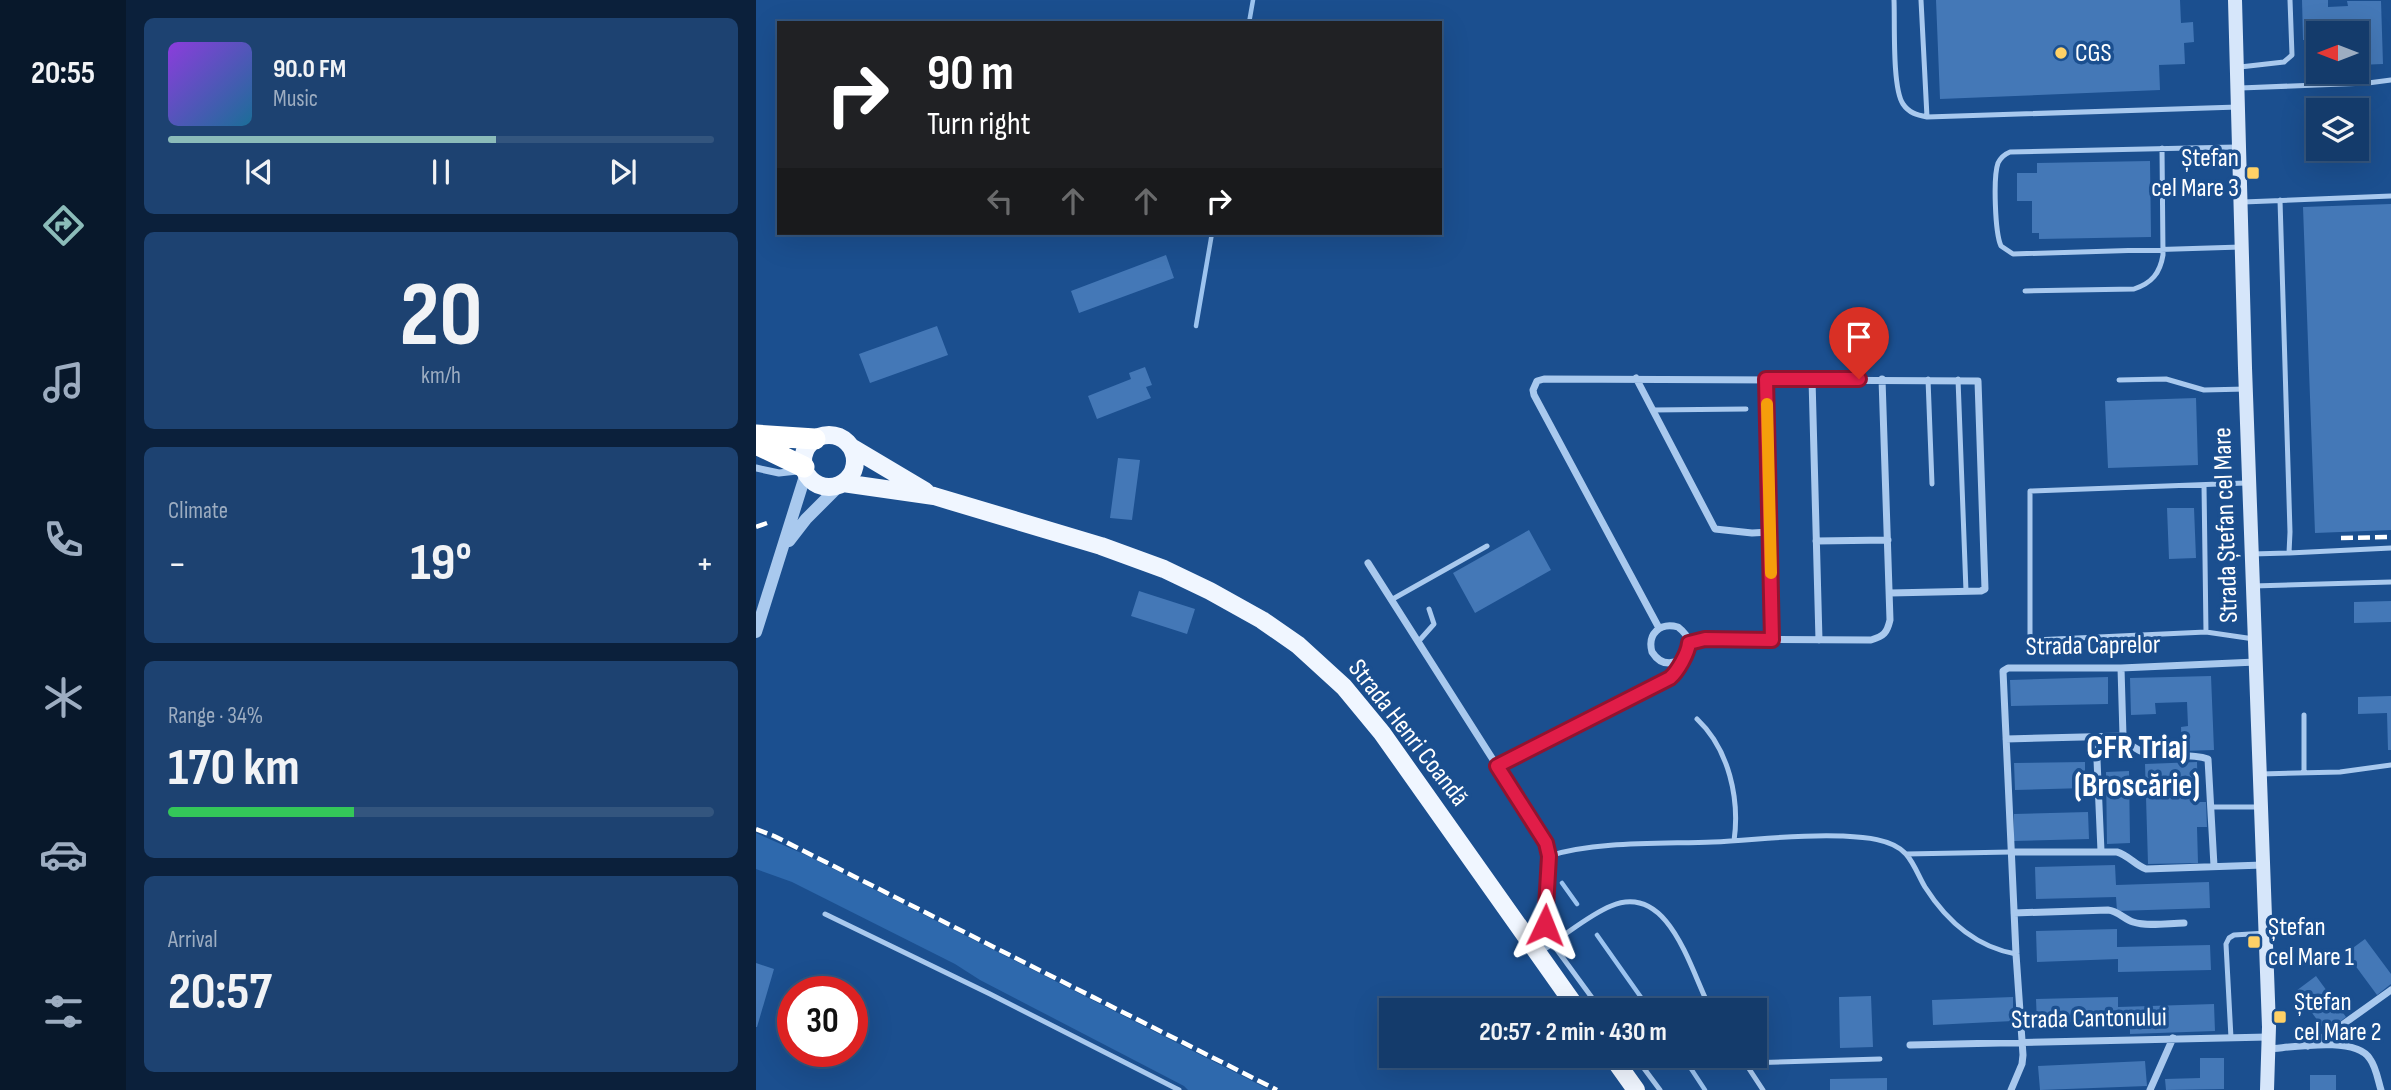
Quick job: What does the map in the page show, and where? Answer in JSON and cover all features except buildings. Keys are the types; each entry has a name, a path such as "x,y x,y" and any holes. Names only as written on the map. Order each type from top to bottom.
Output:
{"highway":[{"path":"756,435 815,439"},
{"path":"756,444 805,470"}],"main road":[{"name":"Strada Ștefan cel Mare","path":"2235,0 2241,247 2266,933 2269,1043 2267,1090"},
{"path":"831,435 846,441 851,447 854,471 841,484 820,486 805,470 805,451 815,439 831,435"},
{"name":"Strada Henri Coandă","path":"851,447 934,496"},
{"name":"Strada Henri Coandă","path":"841,484 934,496 1101,546 1164,569 1210,590 1262,620 1298,645 1344,687 1382,733 1545,948 1572,998"},
{"path":"1620,1068 1636,1090"}],"street":[{"path":"1636,378 1715,529 1770,532"},
{"path":"1659,628 1534,396 1536,381 1636,378 1979,381 1985,589 1966,592 1889,593"},
{"path":"1766,379 1772,640"},
{"path":"1812,379 1819,640"},
{"path":"1689,643 1705,639 1871,640 1883,636 1888,630 1891,620 1882,379"},
{"path":"756,468 779,473 805,470 756,632"},
{"path":"782,550 806,519 841,484"},
{"path":"1816,541 1888,540"},
{"path":"1368,563 1539,830 1549,856 1545,948"},
{"path":"1672,625 1687,636 1689,643 1685,656 1667,664 1656,658 1650,646 1651,639 1659,628 1672,625"},
{"path":"1497,766 1670,678 1675,674 1680,660"},
{"name":"Strada Caprelor","path":"2006,739 2002,676 2003,671 2008,668 2121,668 2256,662"},
{"path":"2121,668 2123,736 2130,746 2136,750 2172,757 2208,759 2214,866"},
{"path":"2011,1090 2024,1055 2021,1042 2006,739 2123,736"},
{"path":"2096,737 2101,851"},
{"path":"2011,852 2101,851 2125,855 2146,869 2263,864"},
{"path":"2014,913 2108,910 2138,924 2184,923"},
{"path":"2307,1046 2335,1030 2391,990"},
{"path":"2150,1090 2173,1038"},
{"name":"Strada Cantonului","path":"1910,1045 2173,1038 2231,1038 2269,1043"},
{"path":"2269,1043 2356,1047 2372,1060 2381,1090"}],"lane":[{"path":"1894,0 1897,88 1902,103 1912,113 1927,117 2238,107"},
{"path":"1921,0 1927,117"},
{"path":"2236,67 2284,62 2289,59 2292,55 2290,0"},
{"path":"2237,88 2391,80"},
{"path":"2239,147 2010,152 2003,155 1998,162 1996,213 1997,238 2006,252 2013,254 2241,247"},
{"path":"2025,291 2134,289 2153,279 2161,267 2163,250 2162,148"},
{"path":"2240,202 2391,196"},
{"path":"2280,200 2289,553"},
{"path":"1928,379 1932,484"},
{"path":"1958,379 1966,592"},
{"path":"2119,380 2166,379 2204,390 2246,389"},
{"path":"1653,410 1746,409"},
{"path":"2249,483 2030,491 2030,620 2031,639 2034,640 2206,632 2255,639"},
{"path":"2204,485 2206,632"},
{"path":"1391,600 1487,546"},
{"path":"2252,554 2391,548"},
{"path":"2253,586 2391,582"},
{"path":"1418,642 1434,624 1429,609"},
{"path":"2304,715 2304,773"},
{"path":"1698,719 1720,747 1730,777 1737,816 1734,841"},
{"path":"2261,774 2340,772 2391,765"},
{"path":"2212,807 2262,807"},
{"path":"1549,856 1564,851 1620,846 1838,836 1882,841 1906,854 2011,852"},
{"path":"1906,854 1926,889 1951,922 1991,948 2016,954"},
{"path":"1590,998 1545,948 1611,906 1625,902 1646,904 1657,910 1672,930 1705,998"},
{"path":"825,914 1179,1090"},
{"path":"2231,1038 2226,944 2229,937 2234,935 2266,933"},
{"path":"1767,1062 1880,1059"},
{"path":"1644,1068 1660,1090"},
{"path":"1748,1068 1763,1090"}],"shaded area":[{"path":"756,833 808,856 1270,1090 1188,1090 980,980 955,964 792,882 756,869"}],"waterway":[{"path":"1249,21 1253,0"},
{"path":"1196,326 1212,235"},
{"path":"1562,883 1577,904"},
{"path":"1597,935 1642,998"},
{"path":"1691,1068 1705,1090"}],"railway":[{"path":"756,527 767,523"},
{"path":"2341,538 2391,537"},
{"path":"756,829 1277,1090"}],"slow traffic":[{"path":"1767,404 1771,573"}],"place":[{"name":"CGS","path":"2061,53"},
{"name":"Ștefan cel Mare 3","path":"2253,173"},
{"name":"Ștefan cel Mare 1","path":"2254,942"},
{"name":"Ștefan cel Mare 2","path":"2280,1017"}],"district":[{"name":"CFR Triaj (Broscărie)","path":"2137,767"}],"route":[{"path":"1545,925 1549,856 1546,843 1497,766 1670,678 1685,656 1689,643 1705,639 1772,640 1766,379 1859,379"}]}
